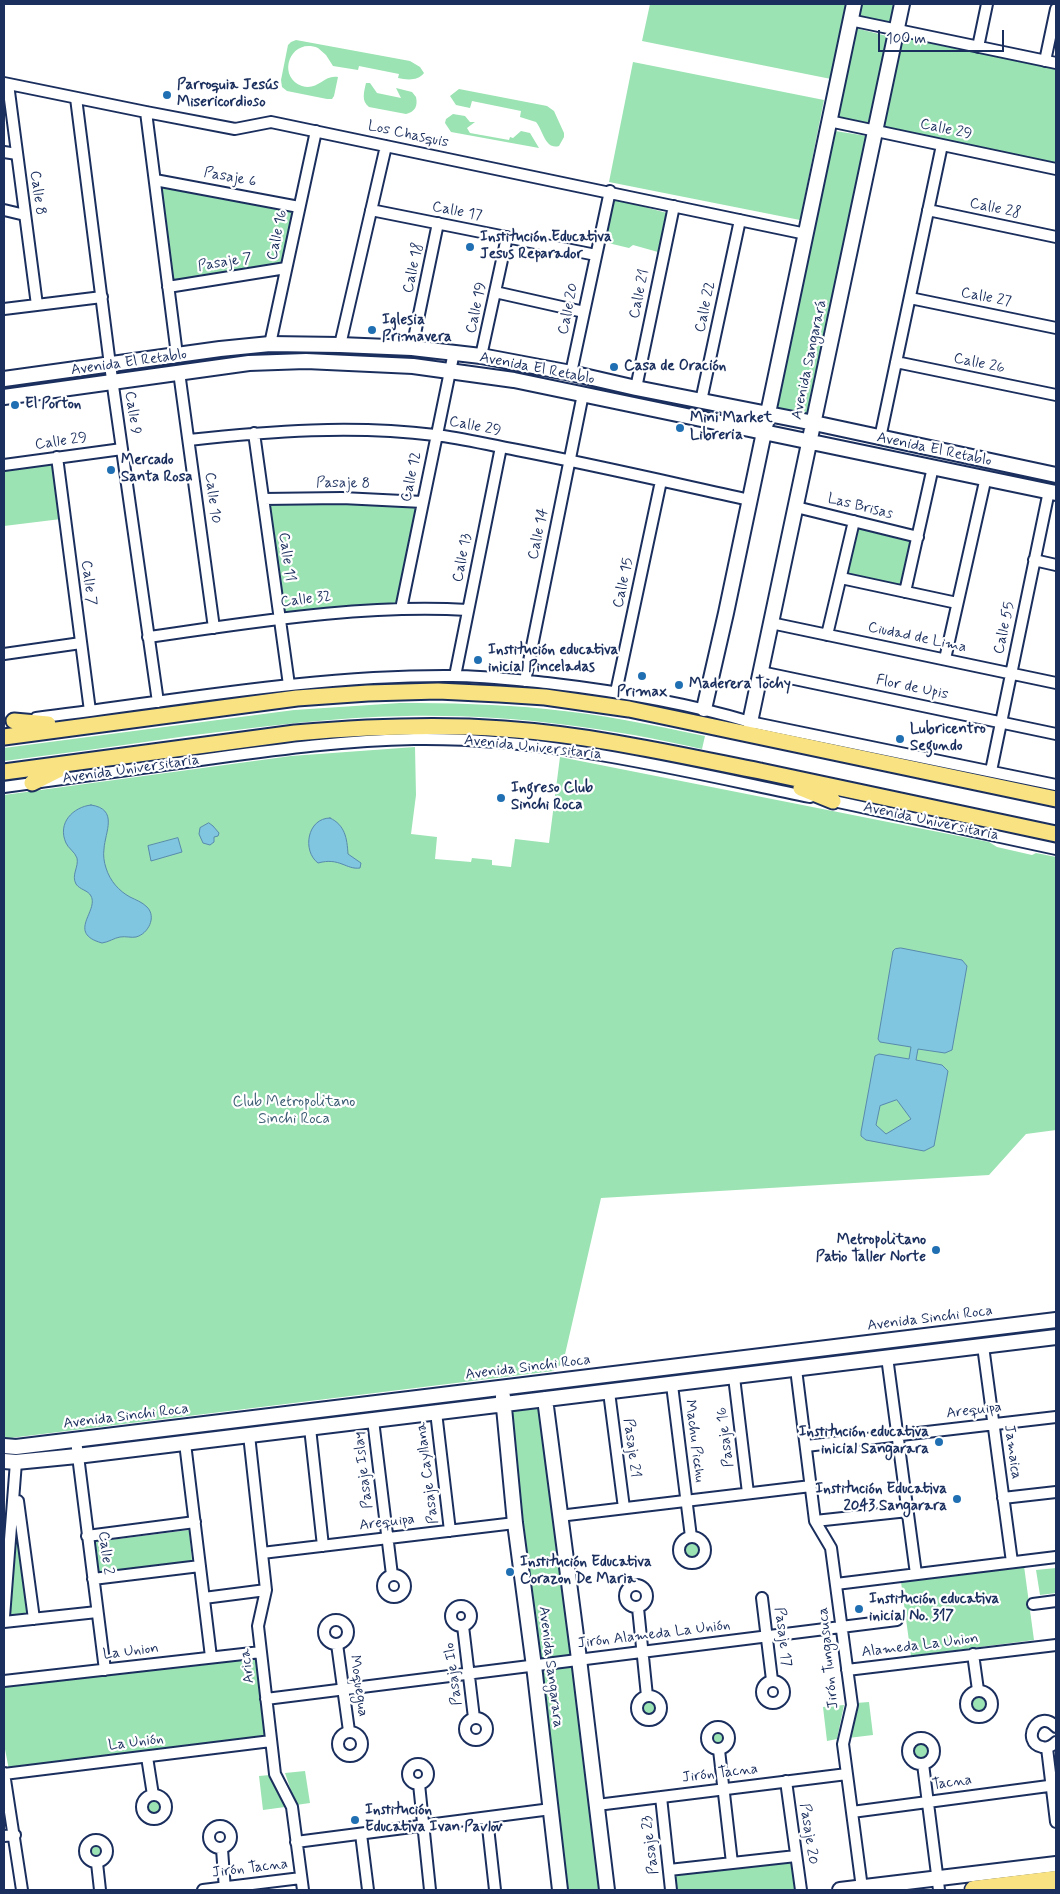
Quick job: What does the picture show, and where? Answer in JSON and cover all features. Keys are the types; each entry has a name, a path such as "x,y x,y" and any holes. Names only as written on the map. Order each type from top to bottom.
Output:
{"highway":[{"path":"974,1890 1056,1880"}],"main road":[{"name":"Avenida Sangarará","path":"704,709 854,4"},
{"name":"Avenida Sangarará","path":"750,722 902,4"},
{"name":"Avenida El Retablo","path":"4,379 270,344 412,348 481,356 571,373 1056,475"},
{"name":"Avenida El Retablo","path":"4,397 249,363 297,361 397,365 450,370 514,380 1052,492"},
{"path":"819,397 828,418 841,429"},
{"path":"4,737 298,698 438,691 499,694 545,697 629,709 1056,798"},
{"path":"9,722 79,727"},
{"name":"Avenida Universitaria","path":"4,772 295,733 383,727 454,726 563,735 648,748 1056,834"},
{"path":"32,783 74,762"},
{"path":"773,774 787,783 833,801"},
{"name":"Avenida Sinchi Roca","path":"4,1446 16,1447 76,1440 1056,1320"},
{"path":"10,1462 77,1456 1056,1337"},
{"path":"572,1379 576,1396"},
{"name":"Avenida Sangarara","path":"502,1388 515,1523 534,1665 560,1890"},
{"name":"Avenida Sangarara","path":"545,1399 559,1516 580,1659 607,1890"},
{"path":"840,1890 938,1884 1056,1864"}],"street":[{"path":"978,47 987,4"},
{"path":"1045,61 1056,9"},
{"path":"850,20 1056,63"},
{"name":"Los Chasquis","path":"6,83 235,128 271,122 806,234"},
{"name":"Calle 8","path":"6,83 37,305"},
{"name":"Calle 9","path":"76,98 110,365 158,702"},
{"path":"146,112 177,355"},
{"name":"Calle 29","path":"829,121 1056,169"},
{"name":"Calle 16","path":"270,344 316,131"},
{"path":"880,438 942,145"},
{"path":"340,345 386,146"},
{"path":"4,152 17,154"},
{"name":"Pasaje 6","path":"155,180 299,207"},
{"name":"Calle 20","path":"571,373 610,192"},
{"name":"Calle 21","path":"636,388 674,206"},
{"path":"4,210 25,215"},
{"name":"Calle 17","path":"371,210 596,256"},
{"name":"Calle 28","path":"928,210 1056,237"},
{"name":"Calle 22","path":"701,401 740,220"},
{"name":"Calle 18","path":"412,348 438,223"},
{"name":"Calle 19","path":"481,356 507,237"},
{"name":"Pasaje 7","path":"168,287 286,268"},
{"path":"495,292 584,312"},
{"path":"4,309 102,297"},
{"name":"Calle 27","path":"910,298 1056,328"},
{"name":"Calle 12","path":"401,608 454,352"},
{"name":"Calle 26","path":"896,362 1056,395"},
{"name":"Calle 10","path":"179,372 214,628"},
{"name":"Calle 14","path":"525,681 583,394"},
{"name":"Calle 29","path":"189,440 254,433 339,429 436,435 570,460 750,500"},
{"name":"Calle 11","path":"254,433 289,685"},
{"name":"Calle 13","path":"455,676 501,447"},
{"name":"Calle 29","path":"4,465 122,449"},
{"name":"Calle 7","path":"57,458 90,711"},
{"path":"905,592 934,466"},
{"path":"945,659 986,477"},
{"name":"Calle 15","path":"616,692 661,481"},
{"name":"Calle 55","path":"990,771 1034,560 1052,492"},
{"name":"Pasaje 8","path":"263,499 342,498 423,502"},
{"name":"Las Brisas","path":"796,507 918,537"},
{"path":"827,635 854,521"},
{"path":"1034,560 1056,565"},
{"path":"840,578 957,603"},
{"name":"Calle 32","path":"148,637 280,618 337,612 401,608 468,610"},
{"name":"Ciudad de Lima","path":"771,623 1056,683"},
{"path":"4,654 81,643"},
{"name":"Flor de Upis","path":"761,672 1056,734"},
{"path":"9,722 289,685 389,678 455,676 525,681 616,692 704,709 750,722 1056,785"},
{"name":"Avenida Universitaria","path":"4,787 305,746 415,739 494,742 561,749 654,764 1056,849"},
{"name":"Jamaica","path":"982,1346 1012,1562"},
{"path":"887,1357 916,1574"},
{"name":"Jirón Tungasuca","path":"796,1369 815,1520 831,1548 842,1626 852,1705 843,1744 862,1888"},
{"name":"Pasaje 16","path":"734,1377 748,1493"},
{"name":"Machu Picchu","path":"672,1384 691,1537"},
{"name":"Pasaje 21","path":"609,1392 624,1508"},
{"name":"Pasaje Cayllana","path":"436,1412 450,1531"},
{"name":"Arequipa","path":"806,1446 1056,1417"},
{"name":"Pasaje Islay","path":"373,1420 392,1575"},
{"path":"310,1428 324,1546"},
{"name":"Arica","path":"248,1435 266,1590 258,1626 275,1774 292,1807 303,1890"},
{"name":"Calle 2","path":"76,1440 105,1670"},
{"path":"185,1443 211,1657"},
{"path":"10,1462 15,1482 34,1619"},
{"path":"4,1616 15,1482"},
{"path":"559,1516 811,1486"},
{"path":"1003,1498 1056,1492"},
{"path":"815,1520 908,1510"},
{"path":"87,1536 195,1522"},
{"name":"Arequipa","path":"262,1553 515,1523"},
{"path":"836,1584 1056,1557"},
{"path":"93,1579 200,1566"},
{"path":"204,1598 266,1590"},
{"name":"Pasaje 17","path":"762,1598 772,1680"},
{"path":"1033,1604 1056,1601"},
{"path":"638,1608 647,1696"},
{"path":"4,1622 97,1612"},
{"name":"Jirón Alameda La Unión","path":"266,1698 897,1620"},
{"name":"Pasaje Ilo","path":"463,1626 474,1718"},
{"name":"Moquegua","path":"337,1644 349,1732"},
{"name":"Alameda La Union","path":"847,1670 1056,1645"},
{"name":"La Union","path":"4,1681 261,1652"},
{"path":"973,1654 978,1690"},
{"path":"1056,1727 1049,1721 1041,1722 1032,1731 1035,1744 1043,1748 1052,1745 1056,1822"},
{"name":"La Unión","path":"4,1774 272,1741"},
{"path":"719,1750 732,1863"},
{"path":"147,1757 153,1795"},
{"path":"923,1764 938,1884"},
{"path":"4,1774 9,1835 22,1890"},
{"name":"Jirón Tacna","path":"597,1804 847,1774"},
{"name":"Pasaje 20","path":"786,1781 800,1890"},
{"path":"419,1784 430,1890"},
{"name":"Tacna","path":"852,1812 1054,1785"},
{"name":"Pasaje 23","path":"661,1797 671,1890"},
{"name":"Jirón Tacna","path":"296,1842 551,1809"},
{"path":"486,1818 492,1890"},
{"path":"362,1834 368,1890"},
{"path":"222,1848 225,1889"},
{"path":"669,1870 796,1856"},
{"path":"98,1863 100,1890"},
{"name":"Jirón Tacna","path":"203,1890 225,1889 301,1878"}],"green space":[{"path":"650,4 846,4 831,79 642,41"},
{"path":"858,4 899,4 895,24 856,15"},
{"path":"855,28 891,37 872,126 837,118"},
{"path":"900,36 1056,69 1056,164 881,127"},
{"path":"296,40 410,61 420,67 424,73 416,79 405,79 398,78 399,74 359,66 358,70 333,66 326,55 318,48 308,46 300,48 294,53 288,67 290,75 294,81 308,87 317,85 329,78 338,77 334,96 332,99 327,99 287,91 282,87 281,80 288,45"},
{"path":"633,62 824,100 800,220 609,182"},
{"path":"366,83 370,83 377,93 401,98 396,88 412,92 416,97 417,103 415,108 412,112 406,114 369,107 364,99"},
{"path":"459,89 547,106 554,111 564,137 559,146 550,145 536,122 520,117 521,111 472,101 470,108 456,105 450,96"},
{"path":"453,114 465,116 470,122 475,122 467,128 470,133 509,140 510,137 513,138 521,131 530,133 539,148 451,132 445,123 446,119"},
{"path":"835,131 867,136 810,418 774,411"},
{"path":"159,182 294,210 280,269 172,286"},
{"path":"614,199 667,213 658,252 633,245 629,248 604,242"},
{"path":"54,462 61,519 4,526 4,469"},
{"path":"343,503 416,506 396,605 340,607 283,613 270,505"},
{"path":"857,526 913,539 901,588 846,575"},
{"path":"400,703 492,705 566,711 626,720 705,736 702,749 592,728 481,717 406,716 324,720 269,726 4,761 4,748 294,710"},
{"name":"Club Metropolitano Sinchi Roca","path":"415,747 416,795 411,834 437,837 435,859 471,862 472,858 492,860 492,865 511,867 515,839 549,843 560,757 989,842 997,847 1032,855 1036,853 1056,857 1056,1130 1026,1134 989,1175 601,1198 563,1363 553,1371 4,1438 4,795 291,756"},
{"path":"544,1406 600,1890 565,1890 509,1410"},
{"path":"189,1530 192,1561 98,1572 94,1542"},
{"path":"18,1536 28,1614 11,1616 7,1612 14,1537"},
{"path":"692,1539 702,1546 703,1550 696,1560 692,1561 682,1554 681,1550 688,1540"},
{"path":"1024,1566 1034,1640 911,1656 901,1582"},
{"path":"1056,1568 1056,1593 1040,1595 1036,1570"},
{"path":"257,1655 266,1738 9,1770 4,1744 4,1687"},
{"path":"980,1695 987,1698 990,1705 987,1712 980,1715 973,1712 970,1705 973,1698"},
{"path":"645,1699 653,1699 658,1704 656,1715 645,1717 640,1712 640,1704"},
{"path":"869,1702 873,1735 848,1738 856,1711 856,1703"},
{"path":"844,1705 837,1739 827,1741 823,1707"},
{"path":"719,1729 725,1732 728,1738 725,1744 719,1747 713,1744 710,1738 713,1732"},
{"path":"922,1741 929,1744 932,1751 929,1758 922,1761 915,1758 912,1751 915,1744"},
{"path":"305,1771 310,1803 296,1805 285,1773"},
{"path":"270,1775 285,1807 263,1810 259,1776"},
{"path":"154,1797 161,1800 164,1807 161,1814 154,1817 147,1814 144,1807 147,1800"},
{"path":"92,1842 100,1842 105,1847 103,1858 92,1860 87,1855 87,1847"},
{"path":"792,1861 795,1890 676,1890 674,1874"}],"water":[{"path":"91,805 100,807 108,816 104,856 105,866 110,877 122,892 143,904 150,911 150,925 136,937 120,937 102,943 86,934 86,921 92,902 91,896 76,884 77,858 66,843 64,829 68,817 78,809"},
{"path":"330,818 342,828 346,837 348,854 361,863 360,868 337,862 318,863 313,858 310,851 309,836 316,823 322,819"},
{"path":"209,823 219,833 218,836 214,837 214,842 210,845 203,843 199,834 200,828"},
{"path":"178,838 182,852 151,861 148,846"},
{"path":"901,948 962,960 967,966 952,1050 945,1053 918,1049 916,1060 942,1065 948,1071 934,1146 924,1151 866,1140 861,1136 875,1056 879,1054 909,1059 911,1047 880,1042 878,1039 893,951","holes":["897,1100 911,1119 886,1134 876,1125 880,1106"]}],"place":[{"name":"Parroquia Jesús Misericordioso","path":"167,95"},
{"name":"Institución Educativa Jesus Reparador","path":"470,247"},
{"name":"Iglesia Primavera","path":"372,330"},
{"name":"Casa de Oración","path":"614,367"},
{"name":"El Porton","path":"15,405"},
{"name":"Mini Market Libreria","path":"680,428"},
{"name":"Mercado Santa Rosa","path":"111,470"},
{"name":"Institución educativa inicial Pinceladas","path":"478,660"},
{"name":"Primax","path":"642,676"},
{"name":"Maderera Tochy","path":"679,685"},
{"name":"Lubricentro Segundo","path":"900,739"},
{"name":"Ingreso Club Sinchi Roca","path":"501,798"},
{"name":"Metropolitano Patio Taller Norte","path":"936,1250"},
{"name":"Institución educativa inicial Sangarara","path":"939,1442"},
{"name":"Institución Educativa 2043 Sangarara","path":"957,1499"},
{"name":"Institución Educativa Corazon De Maria","path":"510,1572"},
{"name":"Institución educativa inicial No. 317","path":"859,1609"},
{"name":"Institución Educativa Ivan Pavlov","path":"355,1820"}]}
